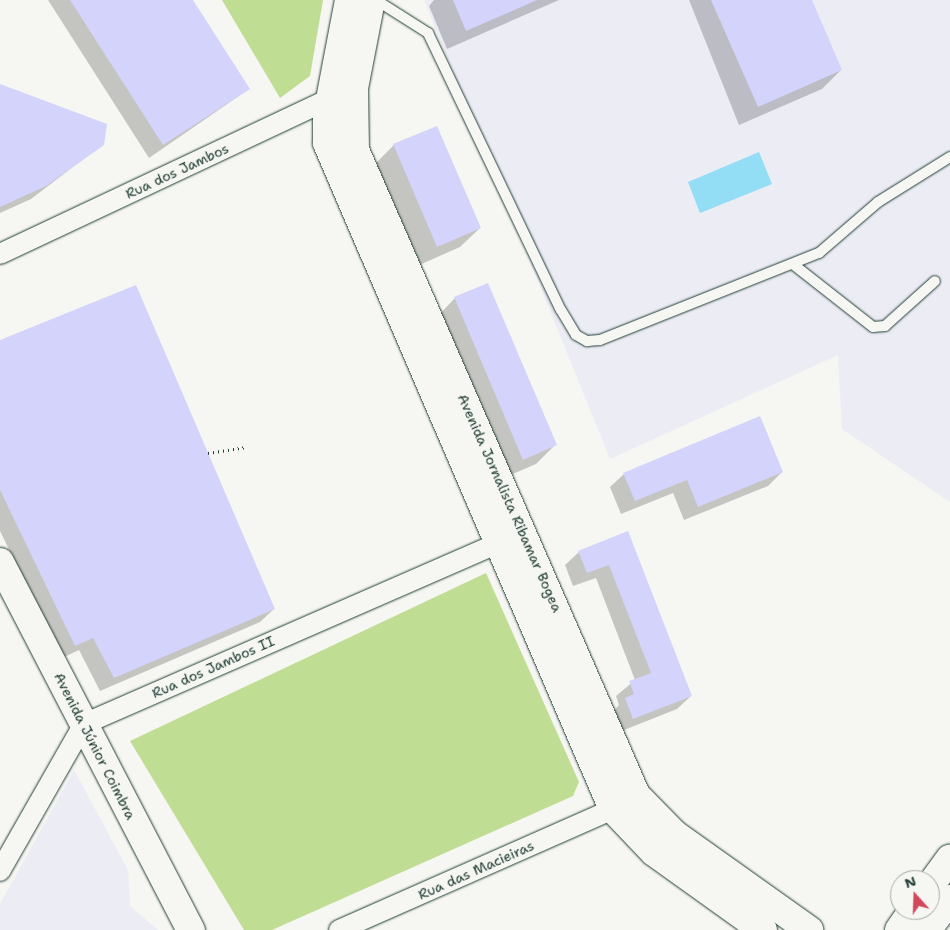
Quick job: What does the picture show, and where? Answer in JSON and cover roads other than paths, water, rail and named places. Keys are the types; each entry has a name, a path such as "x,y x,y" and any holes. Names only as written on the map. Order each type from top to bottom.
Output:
{"main road":[{"name":"Avenida Jornalista Ribamar Bogea","path":"349,0 342,94 355,150 636,795 674,834 809,930"},
{"name":"Avenida Jornalista Ribamar Bogea","path":"372,0 327,143 613,809 654,852 763,930"},
{"name":"Avenida Júnior Coimbra","path":"0,562 191,930"},
{"path":"940,872 950,858"},
{"path":"927,930 950,899"}],"street":[{"name":"Rua dos Jambos","path":"0,254 342,94"},
{"name":"Rua dos Jambos II","path":"84,724 498,543"},
{"path":"0,871 84,724"},
{"name":"Rua das Macieiras","path":"339,930 613,809"}],"lane":[{"path":"376,0 428,32 561,310 581,339 600,340 794,265 819,253 878,202 950,157"},
{"path":"794,265 873,327 885,326 935,281"}],"water":[{"path":"759,152 772,184 700,213 688,182"}]}
